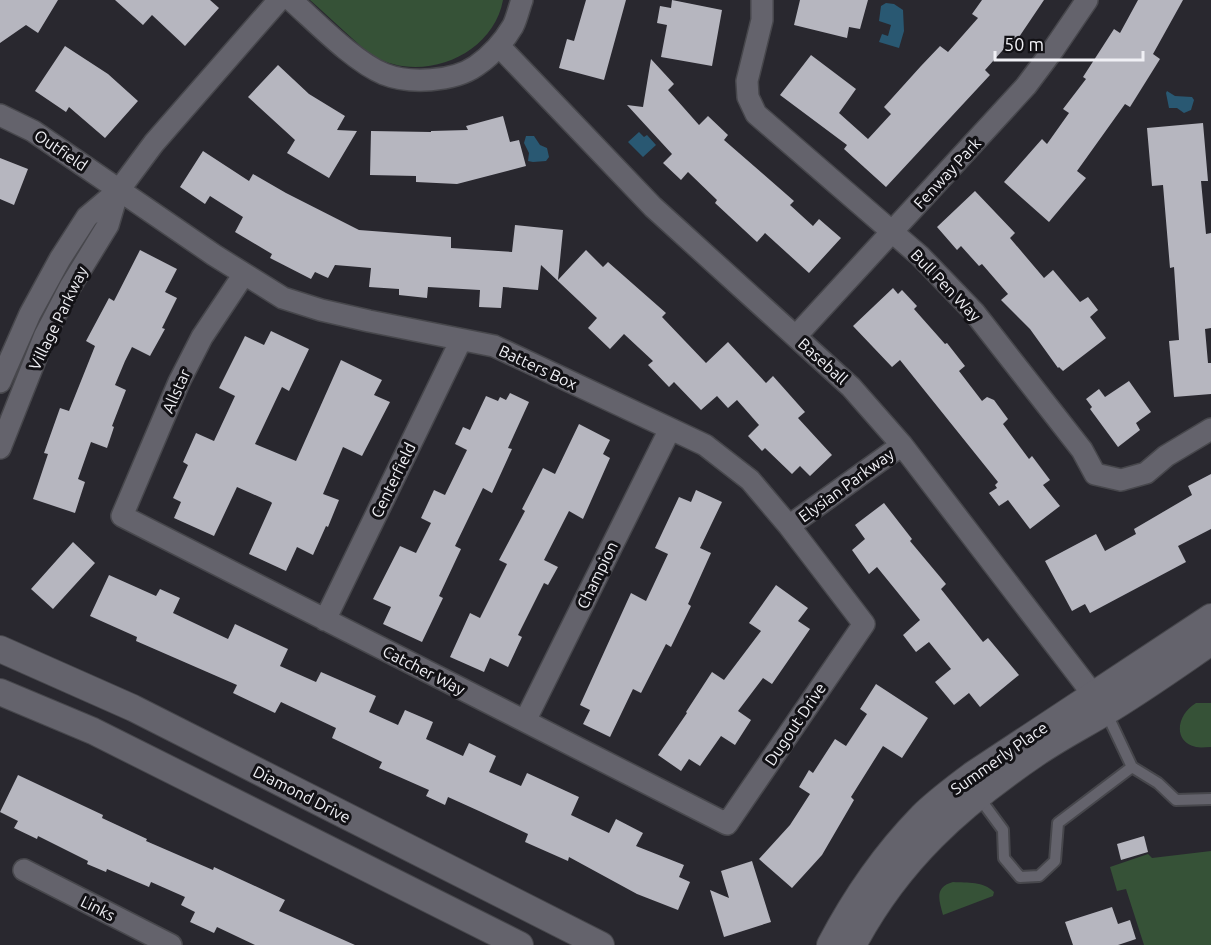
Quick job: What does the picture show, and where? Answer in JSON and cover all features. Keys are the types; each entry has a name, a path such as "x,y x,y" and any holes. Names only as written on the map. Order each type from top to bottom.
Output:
{"street":[{"name":"Village Parkway","path":"0,382 30,314 60,259 87,217 118,190 154,142 279,0"},
{"path":"291,0 357,58 384,74 414,80 443,79 475,67 499,46 514,24 522,0"},
{"name":"Bull Pen Way","path":"762,0 762,20 747,81 748,97 756,114 920,256 975,312 1082,450 1095,474 1121,480 1146,473 1166,456 1211,429"},
{"name":"Fenway Park","path":"796,336 1026,86 1087,0"},
{"name":"Baseball","path":"499,46 653,207 852,387 902,445 1100,703"},
{"name":"Outfield","path":"0,115 33,131 118,190"},
{"name":"Village Parkway","path":"0,448 45,335 70,287 108,225 118,190"},
{"name":"Batters Box","path":"118,190 282,298 321,310 494,346 705,445 750,480 789,525 864,624"},
{"name":"Allstar","path":"122,516 179,382 202,337 244,274"},
{"name":"Centerfield","path":"325,620 461,340"},
{"name":"Champion","path":"525,721 670,429"},
{"name":"Elysian Parkway","path":"789,525 902,445"},
{"name":"Catcher Way","path":"122,516 727,824"},
{"name":"Summerly Place","path":"853,945 870,912 905,865 935,833 978,796 1211,617"},
{"name":"Dugout Drive","path":"727,824 864,624"},
{"name":"Summerly Place","path":"830,945 878,867 921,817 972,775 1211,642"},
{"name":"Diamond Drive","path":"0,650 133,708 601,945"},
{"path":"0,692 93,731 520,945"},
{"name":"Links","path":"24,870 171,945"}],"lane":[{"path":"1100,703 1131,767 1158,783 1176,800 1211,800"},
{"path":"978,796 1003,830 1004,858 1020,877 1039,876 1055,861 1058,823 1131,767"}],"green space":[{"path":"310,0 503,0 496,20 485,36 470,50 452,60 432,66 411,67 391,64 369,53"},
{"path":"1196,703 1211,703 1211,747 1188,744 1180,734 1181,720"},
{"path":"1211,851 1211,945 1144,945 1126,889 1117,891 1110,867 1148,854 1152,858"},
{"path":"953,882 985,886 994,892 993,896 943,915 939,899 940,891"}],"water":[{"path":"886,3 894,4 903,10 904,31 899,48 879,42 882,34 888,36 891,25 879,21 881,6"},
{"path":"1167,91 1175,96 1192,97 1194,100 1191,110 1184,113 1177,108 1169,108"},
{"path":"639,132 644,137 647,135 656,145 643,157 628,142"},
{"path":"526,136 534,136 540,145 547,148 549,157 546,161 528,161 529,153 524,143"}],"building":[{"path":"0,0 58,0 38,33 26,25 0,43"},
{"path":"115,0 210,0 219,8 185,46 152,15 143,25"},
{"path":"586,0 626,0 604,80 559,68 567,39 574,41"},
{"path":"672,0 722,10 712,66 661,57 667,25 657,23 660,6 671,8"},
{"path":"800,0 868,0 860,29 849,27 847,38 794,25"},
{"path":"982,0 1044,0 1015,43 1011,41 985,70 990,75 886,187 844,149 847,145 780,95 811,55 856,89 839,113 868,139 891,114 884,107 921,66 940,46 948,52 978,18 972,14"},
{"path":"1138,0 1183,0 1153,54 1160,59 1130,107 1125,104 1077,171 1086,178 1049,222 1004,182 1042,139 1047,144 1069,113 1063,109 1086,79 1083,77 1114,29 1120,33"},
{"path":"65,46 108,74 138,101 105,138 69,107 66,112 35,91"},
{"path":"651,59 674,84 668,90 699,125 708,116 728,135 724,140 794,201 790,205 813,226 819,219 841,238 809,273 765,233 757,242 715,203 717,200 688,172 681,180 663,163 672,154 627,105 643,107"},
{"path":"278,65 309,94 345,116 337,130 357,131 329,178 287,153 295,140 248,97"},
{"path":"503,116 510,142 519,140 526,166 457,184 416,182 416,176 370,175 371,131 468,130 466,126"},
{"path":"1203,123 1208,181 1201,181 1206,234 1211,233 1211,328 1205,329 1208,363 1211,363 1211,394 1174,397 1169,341 1179,340 1174,267 1170,268 1163,185 1152,186 1147,128"},
{"path":"203,151 249,181 253,174 359,230 451,237 451,248 512,252 515,225 563,230 558,280 586,250 603,267 608,262 666,313 662,317 706,363 728,342 766,383 773,376 805,412 798,418 832,455 810,476 800,466 792,474 765,448 762,451 748,436 759,425 737,400 728,408 717,396 701,410 674,382 669,387 648,365 653,361 624,334 610,349 588,328 597,318 541,265 538,290 503,287 501,308 479,307 480,290 428,287 427,298 399,295 399,289 369,287 371,268 335,265 328,278 315,272 311,279 270,258 272,254 235,232 243,217 210,196 205,204 180,187"},
{"path":"0,158 28,169 14,205 0,199"},
{"path":"975,191 1015,233 1010,238 1044,278 1053,270 1080,302 1088,297 1098,310 1090,317 1106,338 1063,371 1058,368 1030,329 1001,300 1008,294 982,264 979,266 961,246 957,250 937,227"},
{"path":"140,250 177,269 165,292 177,298 162,328 165,329 150,356 132,347 125,361 115,385 126,390 112,426 114,427 107,448 91,442 78,479 85,482 75,513 33,499 48,454 44,453 60,408 69,411 95,346 86,341 109,298 114,301"},
{"path":"893,288 898,294 902,290 917,306 914,309 945,344 947,343 965,366 959,371 982,401 987,397 994,400 1008,419 1003,424 1029,459 1032,456 1050,480 1043,485 1060,506 1030,529 1008,500 999,506 989,493 997,488 995,485 998,482 900,360 892,367 853,326"},
{"path":"271,331 309,349 289,391 282,387 255,444 296,461 341,360 382,380 374,395 390,402 362,456 343,447 323,494 339,500 328,527 326,526 313,555 297,547 286,571 249,554 271,502 237,487 214,536 174,518 181,502 173,498 188,465 183,462 196,433 214,441 235,396 219,388 245,336 264,345"},
{"path":"1129,381 1151,412 1136,423 1140,430 1118,447 1090,409 1092,407 1086,399 1099,389 1105,397"},
{"path":"510,393 529,402 508,448 512,449 492,493 483,488 455,546 461,549 439,596 443,598 422,642 383,624 391,607 373,599 400,546 416,553 431,523 421,518 434,490 445,495 467,450 455,444 463,427 470,430 486,396 498,401 500,397 506,400"},
{"path":"579,424 610,440 603,454 610,458 583,519 569,511 544,560 558,567 548,585 544,583 518,635 522,637 508,667 490,658 484,672 450,657 470,613 480,618 507,564 499,560 525,511 522,509 543,468 555,474"},
{"path":"1211,474 1211,529 1178,546 1186,562 1090,613 1085,604 1072,611 1045,561 1096,534 1105,551 1136,534 1134,529 1192,495 1188,486"},
{"path":"696,490 722,502 700,548 711,553 688,604 691,606 671,647 666,644 641,693 633,689 610,737 583,724 590,710 580,705 631,593 646,601 668,554 655,548 679,497 691,502"},
{"path":"884,503 912,539 910,541 946,584 941,589 983,642 988,638 1019,675 980,707 969,693 954,705 935,682 951,669 929,642 916,652 903,635 920,620 877,567 869,574 852,550 865,539 855,525"},
{"path":"73,542 95,563 53,609 31,589"},
{"path":"109,575 156,596 160,589 180,598 173,613 228,639 235,624 288,649 280,666 316,682 321,672 376,696 369,712 398,725 405,710 433,722 426,739 463,756 469,743 496,756 489,772 521,786 527,773 579,797 571,815 609,833 616,819 643,833 636,846 684,865 679,877 690,882 678,910 637,894 569,857 568,861 525,842 528,834 479,811 448,797 445,805 426,796 429,790 379,768 382,762 332,738 336,728 281,702 275,713 233,693 237,685 136,641 137,637 90,616"},
{"path":"776,585 808,608 798,621 810,629 772,684 763,678 738,711 751,720 735,745 721,736 700,766 689,759 681,771 658,755 712,672 724,680 761,631 749,623"},
{"path":"876,684 928,718 902,758 883,746 851,797 854,800 822,855 792,888 759,859 790,825 810,794 799,787 809,770 813,773 835,739 846,746 867,714 860,709"},
{"path":"18,775 103,815 102,818 147,839 146,841 213,870 214,867 285,900 279,911 355,945 255,945 217,927 214,933 190,922 195,912 181,905 185,897 151,882 149,887 107,869 106,872 87,864 88,861 38,836 37,839 14,828 18,821 0,812"},
{"path":"1144,836 1148,852 1121,860 1117,844"},
{"path":"752,861 771,922 724,937 710,890 729,898 721,871"},
{"path":"1112,907 1118,924 1130,920 1136,939 1118,945 1073,945 1065,922"}]}
